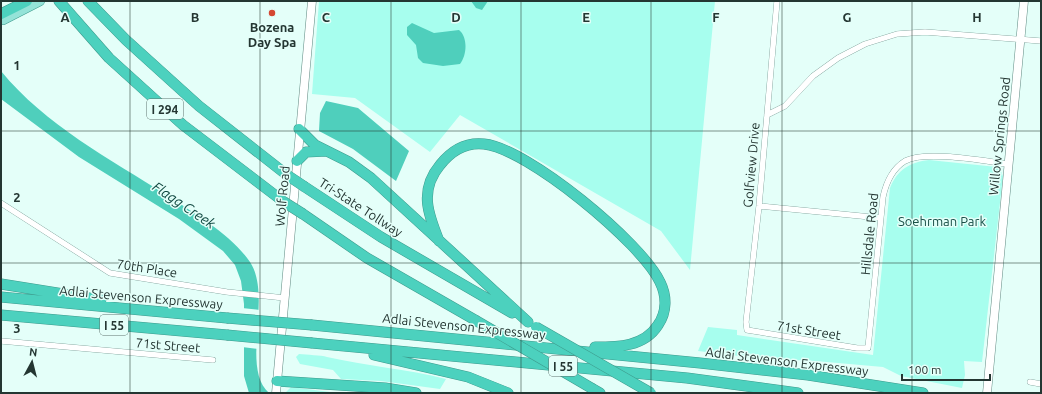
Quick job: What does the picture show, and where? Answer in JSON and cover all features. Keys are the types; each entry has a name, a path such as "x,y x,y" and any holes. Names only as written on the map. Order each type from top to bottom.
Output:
{"highway":[{"path":"2,17 20,1"},
{"path":"2,17 27,1"},
{"name":"I 294","path":"59,1 109,58 183,125 284,202 367,258 596,391"},
{"name":"Tri-State Tollway","path":"88,1 126,40 199,106 287,175 419,259 651,393"},
{"path":"299,129 315,145 349,162 371,178 532,324"},
{"path":"439,241 429,216 427,194 432,174 446,157 457,149 468,145 486,144 508,152 548,176 572,193 619,234 657,275 663,290 665,306 660,322 649,336 634,344 614,347 542,347"},
{"path":"297,161 306,152 328,151"},
{"path":"1,284 210,316"},
{"name":"Adlai Stevenson Expressway","path":"1,297 542,347 808,375 923,393"},
{"name":"I 55","path":"1,315 687,378 798,393"},
{"path":"329,345 468,377 508,393"},
{"path":"277,381 385,388 416,393"}],"main road":[{"path":"2,17 40,1"}],"street":[{"name":"Wolf Road","path":"276,392 299,129 312,1"},
{"name":"Golfview Drive","path":"747,330 746,322 759,206 777,1"},
{"name":"Willow Springs Road","path":"987,390 1024,1"},
{"path":"767,116 786,106 813,76 838,58 865,44 897,34 925,32 1041,41"},
{"name":"Hillsdale Road","path":"868,348 883,197 889,178 905,161 917,157 928,156 1008,164"},
{"name":"70th Place","path":"1,203 110,273 227,292 285,298"},
{"path":"759,206 881,218"},
{"name":"71st Street","path":"747,330 857,348 868,348"},
{"name":"71st Street","path":"1,341 213,360"},
{"path":"1030,382 1041,384"}],"green space":[{"path":"319,1 715,1 690,270 661,231 460,115 430,152 355,98 312,94"},
{"name":"Soehrman Park","path":"929,160 997,167 1000,169 1003,176 982,362 964,361 965,375 962,388 901,376 883,367 804,360 781,361 698,351 708,327 737,330 737,335 873,355 890,188 896,176 905,168 922,161"},
{"path":"299,354 324,356 446,379 440,389 381,381 341,379 333,370 300,364 296,357"},
{"path":"291,387 338,393 285,393"}],"shaded area":[{"path":"471,1 488,1 482,10 476,8"},
{"path":"412,23 434,33 459,30 464,37 466,46 464,56 460,64 443,66 423,63 418,58 416,45 407,35 407,27"},
{"path":"1,71 18,90 58,125 79,140 201,217 233,242 242,252 250,262 256,277 259,294 256,349 257,366 261,381 269,393 249,393 244,376 244,304 241,281 235,265 223,251 179,219 79,157 1,99"},
{"path":"326,101 358,108 409,151 396,181 353,149 319,131 320,113"}],"pier":[{"path":"242,308 260,310 259,349 242,347"}],"place":[{"name":"Bozena Day Spa","path":"272,13"}],"water label":[{"name":"Flagg Creek","path":"184,205"}]}
